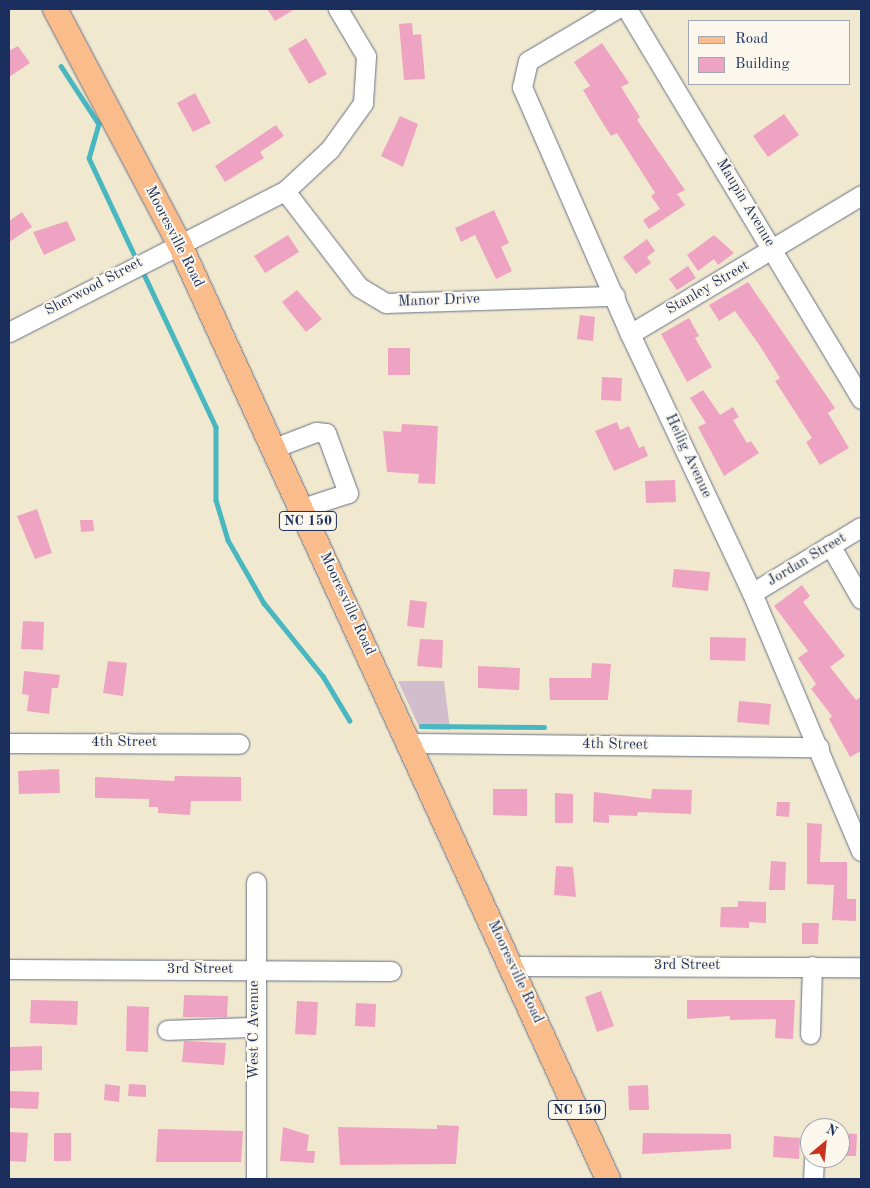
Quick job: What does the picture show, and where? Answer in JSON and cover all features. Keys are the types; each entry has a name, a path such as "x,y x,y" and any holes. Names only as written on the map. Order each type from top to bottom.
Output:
{"main road":[{"name":"Mooresville Road","path":"55,9 179,243 412,743 608,1179"}],"street":[{"name":"Sherwood Street","path":"9,332 179,243 285,191 330,149 363,103 366,56 338,9"},
{"name":"Heilig Avenue","path":"616,9 528,61 522,88 615,296 630,334 752,593 819,747 861,850"},
{"name":"Maupin Avenue","path":"627,9 773,249 861,399"},
{"name":"Manor Drive","path":"285,191 359,287 386,303 615,296"},
{"name":"Stanley Street","path":"630,334 861,195"},
{"path":"274,448 316,432 326,433 348,493 302,508"},
{"name":"Jordan Street","path":"752,593 861,527"},
{"path":"830,546 861,599"},
{"name":"4th Street","path":"9,743 239,744"},
{"name":"4th Street","path":"412,743 819,747"},
{"name":"West C Avenue","path":"256,882 256,1179"},
{"name":"3rd Street","path":"512,966 861,967"},
{"path":"810,1034 812,966"},
{"name":"3rd Street","path":"9,969 391,971"},
{"path":"167,1030 255,1027"}],"shaded area":[{"path":"398,681 444,681 450,730 420,729"}],"building":[{"path":"267,9 295,9 275,21"},
{"path":"412,23 413,35 421,34 425,79 404,80 399,24"},
{"path":"306,38 327,74 309,84 288,49"},
{"path":"602,43 629,83 621,87 640,117 637,120 685,190 677,194 685,205 649,229 643,220 660,209 651,196 655,193 617,133 611,136 599,117 583,90 590,86 574,62"},
{"path":"18,46 30,63 9,77 9,51"},
{"path":"195,93 211,123 193,132 177,103"},
{"path":"784,114 799,135 768,157 753,136"},
{"path":"400,116 418,124 403,167 381,156"},
{"path":"276,125 284,136 260,152 264,158 225,182 215,166"},
{"path":"494,210 509,243 501,247 512,271 496,279 475,235 461,242 455,228"},
{"path":"22,212 32,227 9,242 9,221"},
{"path":"67,221 76,240 44,255 33,232"},
{"path":"288,235 299,252 265,273 254,256"},
{"path":"714,235 734,253 718,265 714,259 698,271 687,255"},
{"path":"647,239 655,251 647,257 651,263 636,274 623,257"},
{"path":"688,266 696,278 677,290 669,279"},
{"path":"748,282 835,408 828,413 849,448 820,465 806,442 812,438 775,381 780,378 760,346 735,311 719,321 709,305"},
{"path":"297,290 322,319 306,332 282,302"},
{"path":"580,315 595,317 593,341 577,339"},
{"path":"689,318 699,336 695,338 712,367 687,382 661,334"},
{"path":"388,348 410,348 410,375 388,375"},
{"path":"602,377 622,378 621,401 601,400"},
{"path":"703,390 720,415 733,407 739,417 733,420 747,443 751,441 759,453 724,476 698,427 706,423 690,398"},
{"path":"617,422 620,430 629,426 639,448 644,446 648,456 614,471 595,431"},
{"path":"402,424 438,426 435,484 418,483 419,474 387,472 383,431 401,432"},
{"path":"675,480 676,502 646,503 645,481"},
{"path":"37,509 52,553 35,559 17,516"},
{"path":"80,520 93,520 94,531 81,532"},
{"path":"674,569 710,572 708,591 672,587"},
{"path":"802,585 810,596 803,602 845,656 830,667 856,700 861,697 861,751 850,757 829,719 832,716 811,689 816,684 798,658 808,651 774,606"},
{"path":"410,600 427,602 424,628 407,626"},
{"path":"23,621 44,622 43,650 21,649"},
{"path":"710,637 746,638 745,661 710,660"},
{"path":"420,639 443,640 442,668 417,666"},
{"path":"108,661 127,663 123,696 103,693"},
{"path":"592,663 611,664 608,700 550,700 549,678 591,678"},
{"path":"478,666 520,668 519,690 478,688"},
{"path":"24,671 60,675 58,688 52,688 49,714 27,711 29,695 22,694"},
{"path":"739,701 771,704 769,725 737,722"},
{"path":"59,769 60,793 19,794 18,771"},
{"path":"175,776 241,777 241,801 191,801 190,815 158,813 158,807 149,807 149,799 95,798 95,777 174,781"},
{"path":"493,789 527,789 527,816 493,815"},
{"path":"652,789 692,790 691,814 638,812 637,816 609,815 609,823 593,822 594,792 651,799"},
{"path":"555,793 573,794 573,823 555,823"},
{"path":"777,802 790,802 789,817 776,816"},
{"path":"807,823 822,824 820,862 847,862 847,899 856,899 856,921 832,920 834,885 807,884"},
{"path":"771,861 786,862 785,890 769,890"},
{"path":"556,866 573,867 576,897 554,895"},
{"path":"738,901 766,902 766,923 749,922 749,928 720,927 721,907 738,907"},
{"path":"802,923 819,923 818,944 802,944"},
{"path":"601,991 614,1026 597,1032 585,997"},
{"path":"184,995 228,996 227,1017 183,1017"},
{"path":"31,1000 78,1001 77,1025 30,1023"},
{"path":"687,1000 795,1000 793,1039 775,1038 776,1019 730,1020 730,1016 687,1019"},
{"path":"297,1001 318,1002 316,1035 295,1034"},
{"path":"356,1003 376,1004 375,1027 355,1026"},
{"path":"127,1006 149,1007 148,1052 126,1051"},
{"path":"184,1041 226,1043 224,1065 182,1062"},
{"path":"42,1046 42,1070 9,1071 9,1047"},
{"path":"105,1084 120,1086 119,1102 104,1100"},
{"path":"129,1084 146,1085 146,1097 128,1096"},
{"path":"648,1085 649,1110 629,1110 628,1086"},
{"path":"10,1091 39,1092 38,1109 9,1108"},
{"path":"437,1125 459,1126 456,1164 340,1165 338,1127 437,1129"},
{"path":"283,1127 309,1135 307,1151 315,1151 314,1163 280,1161"},
{"path":"158,1129 243,1131 241,1162 156,1162"},
{"path":"9,1132 28,1133 26,1162 9,1161"},
{"path":"54,1133 71,1133 71,1161 54,1161"},
{"path":"643,1133 731,1134 731,1149 642,1154"},
{"path":"850,1134 857,1134 856,1156 850,1156"},
{"path":"774,1136 800,1138 799,1159 773,1157"}],"waterway":[{"path":"61,66 99,124 89,158 134,254"},
{"path":"144,274 216,427 216,500 228,540 264,603 323,676 350,721"},
{"path":"421,726 544,727"}]}
